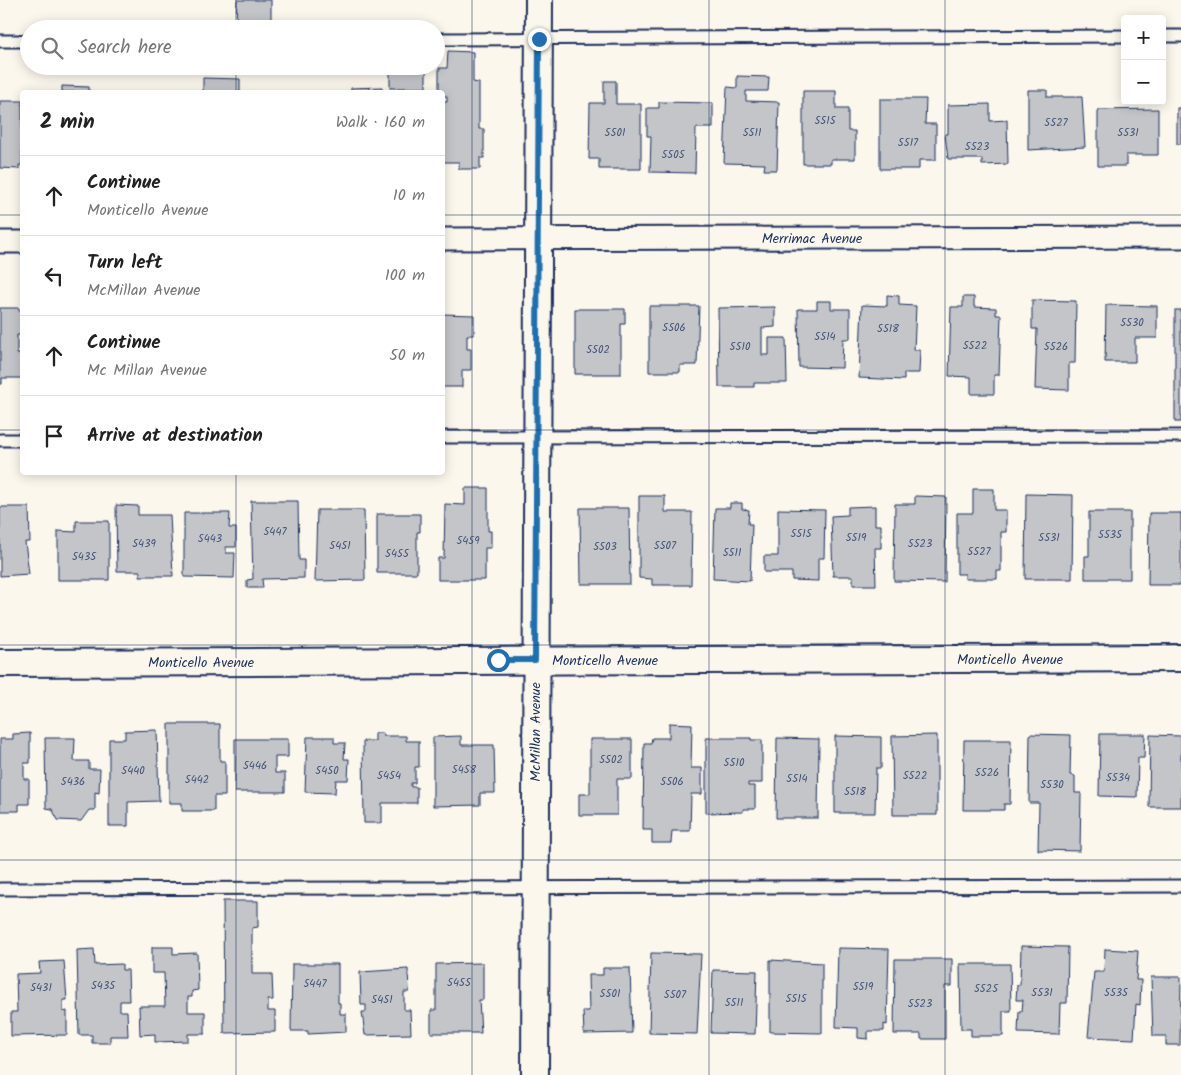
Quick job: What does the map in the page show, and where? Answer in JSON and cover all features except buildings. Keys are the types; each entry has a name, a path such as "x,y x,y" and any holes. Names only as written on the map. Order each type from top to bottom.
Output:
{"street":[{"name":"McMillan Avenue","path":"535,1075 537,887 535,660 539,0"},
{"name":"Merrimac Avenue","path":"445,239 1181,237"},
{"path":"0,242 20,242"},
{"name":"Monticello Avenue","path":"0,663 1181,658"}],"lane":[{"path":"445,39 1121,36"},
{"path":"1166,36 1181,36"},
{"path":"0,41 20,41"},
{"path":"445,438 1181,436"},
{"path":"0,440 20,440"},
{"path":"0,889 1181,886"}],"route":[{"path":"498,660 535,660 539,39"}]}
